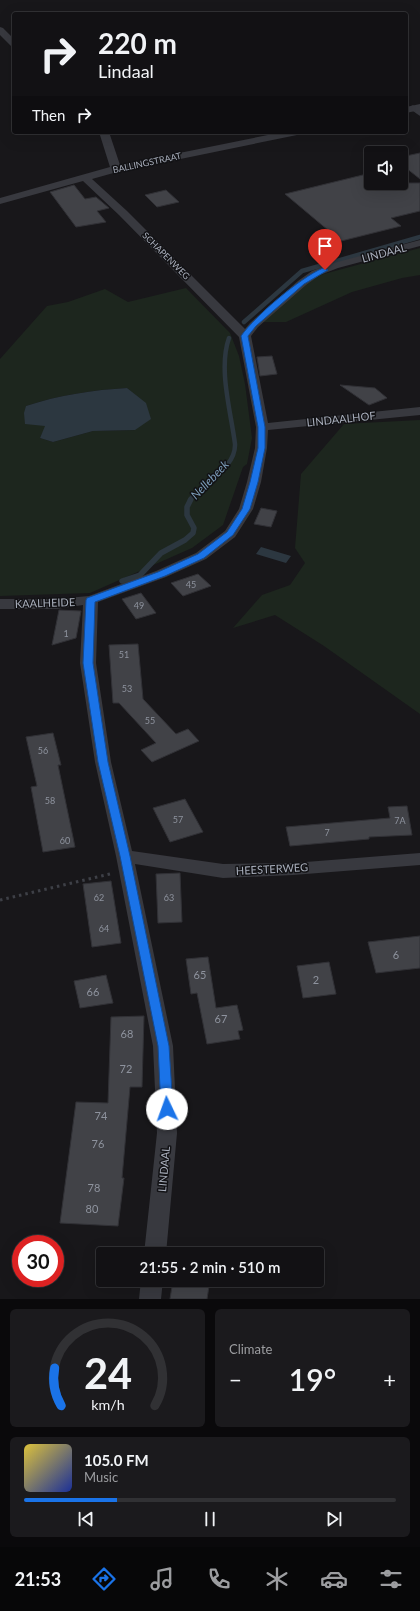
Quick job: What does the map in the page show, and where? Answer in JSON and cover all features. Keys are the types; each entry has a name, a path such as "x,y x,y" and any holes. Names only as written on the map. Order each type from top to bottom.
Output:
{"street":[{"path":"0,30 12,42"},
{"path":"105,134 116,169"},
{"name":"BALLINGSTRAAT","path":"0,201 116,169 287,134"},
{"name":"SCHAPENWEG","path":"85,178 128,218 245,336"},
{"name":"LINDAAL","path":"245,336 254,325 302,283 316,273 334,266 420,243"},
{"path":"90,600 162,574 201,556 230,534 246,509 262,448 262,427 245,336"},
{"name":"LINDAALHOF","path":"262,427 420,411"},
{"name":"LINDAAL","path":"90,600 88,663 103,762 127,863 163,1046 166,1080 167,1133 156,1247"},
{"name":"KAALHEIDE","path":"0,604 56,604 90,600"},
{"name":"HEESTERWEG","path":"127,863 223,871 293,869 420,859"},
{"path":"150,1299 151,1287"}],"path":[{"path":"0,900 127,863"}],"shaded area":[{"path":"420,248 420,275 402,278 352,292 286,322 262,322 309,278"},
{"path":"186,288 230,333 239,356 245,384 252,438 247,464 243,467 223,525 192,548 90,593 0,596 0,359 47,306 68,302 105,289 128,302","holes":["127,388 136,396 135,430 93,431 53,442 40,438 46,426 26,406 63,396 114,389"]},
{"path":"127,388 146,403 151,419 135,430 93,431 53,442 40,438 45,426 25,424 24,413 26,406 76,394"},
{"path":"420,420 420,714 324,646 275,615 233,628 262,595 290,585 305,563 295,548 301,474 344,424"},
{"path":"261,547 291,556 286,563 256,554"}],"building":[{"path":"420,153 420,179 408,170 408,156"},
{"path":"364,175 364,190 408,190 408,183 420,183 420,211 391,218 401,226 341,241 285,194"},
{"path":"74,185 85,199 96,197 109,208 97,211 106,222 76,227 50,192"},
{"path":"166,190 179,202 157,207 145,195"},
{"path":"272,356 277,374 260,376 257,357"},
{"path":"340,385 375,388 387,398 369,405"},
{"path":"261,508 277,511 271,527 254,524"},
{"path":"198,574 211,586 183,596 171,583"},
{"path":"141,593 156,613 136,619 122,599"},
{"path":"59,610 81,611 76,638 52,645"},
{"path":"138,644 143,699 176,734 188,729 199,741 152,762 141,750 156,743 119,703 113,703 109,645"},
{"path":"53,733 61,765 58,765 75,847 43,852 31,787 37,786 26,737"},
{"path":"185,799 203,832 170,842 153,808"},
{"path":"407,806 412,835 369,837 369,839 290,846 286,827 390,818 388,807"},
{"path":"180,873 182,922 158,923 156,874"},
{"path":"111,881 121,943 92,947 83,884"},
{"path":"420,936 420,968 376,973 368,942"},
{"path":"208,957 216,1008 237,1005 243,1030 238,1031 240,1039 207,1044 197,993 191,994 186,959"},
{"path":"329,962 336,994 303,998 297,966"},
{"path":"106,975 113,1003 80,1008 74,981"},
{"path":"144,1016 142,1087 130,1087 122,1178 124,1178 118,1226 60,1223 76,1102 108,1103 111,1017"},
{"path":"172,1287 209,1287 207,1299 170,1299"}],"waterway":[{"name":"Nellebeek","path":"244,322 302,271 420,237"},
{"name":"Nellebeek","path":"190,500 225,468 234,453 235,444 225,377 226,350 229,338"},
{"name":"Nellebeek","path":"122,581 140,575 161,553 185,540 193,533 194,528 187,515 187,507 191,499"}],"route":[{"path":"167,1109 163,1046 125,856 103,762 88,663 90,600 162,574 201,556 230,534 246,509 262,448 262,427 245,336 254,325 302,283 316,273 325,270"}]}
